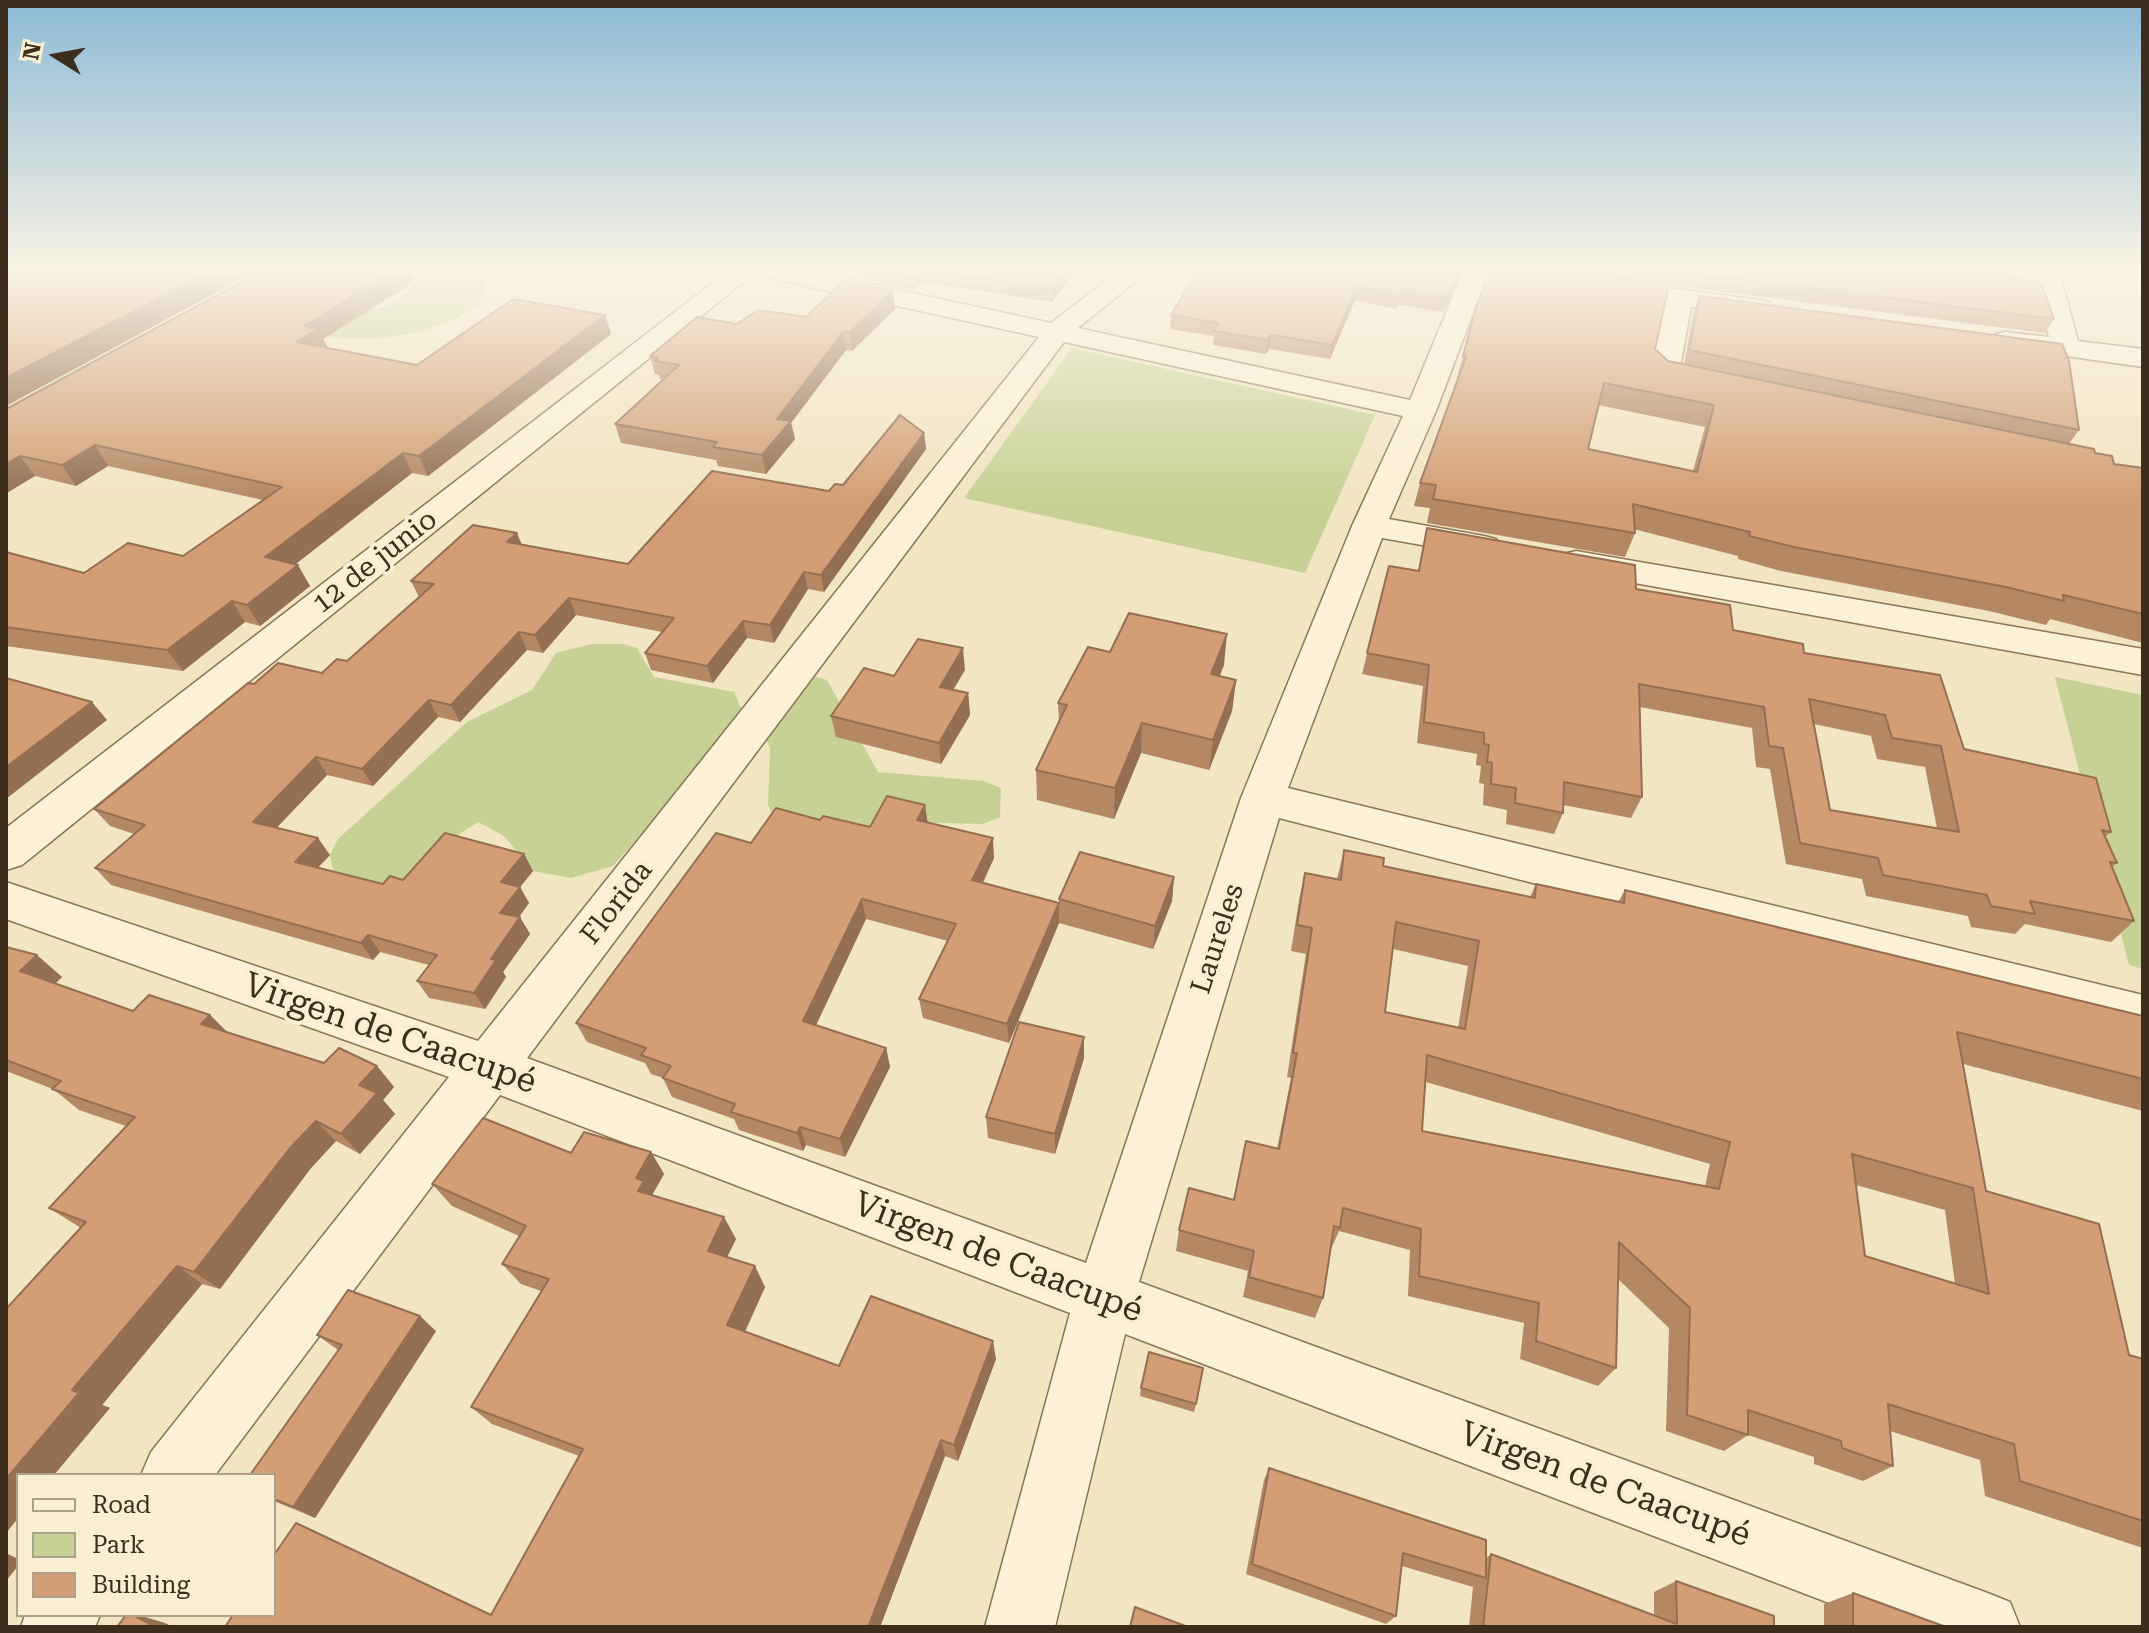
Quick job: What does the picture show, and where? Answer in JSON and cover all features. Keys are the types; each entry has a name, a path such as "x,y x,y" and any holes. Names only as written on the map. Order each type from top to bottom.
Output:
{"street":[{"name":"12 de junio","path":"6,853 647,347"},
{"name":"Florida","path":"176,1473 1046,347"},
{"path":"1132,347 1421,411"},
{"name":"Laureles","path":"1020,1627 1104,1298 1263,798 1369,526 1450,347"},
{"path":"1670,347 1665,371 1731,387"},
{"path":"2066,347 2143,358"},
{"path":"1369,526 2143,662"},
{"path":"1263,798 2143,1017"},
{"name":"Virgen de Caacupé","path":"6,900 490,1068 1985,1627"}],"green space":[{"path":"1072,348 1375,415 1305,573 964,498"},
{"path":"591,644 623,644 637,648 654,677 734,692 743,713 739,725 613,866 571,878 533,871 504,836 478,822 441,846 413,883 348,882 334,875 330,855 338,839 467,722 532,690 556,653"},
{"path":"798,672 827,680 878,772 984,781 1001,788 1000,817 983,824 906,822 827,836 774,819 768,805 770,748 753,709"},
{"path":"2055,677 2143,695 2143,969 2129,965"}],"building":[{"path":"6,347 65,347 6,378"},
{"path":"121,347 323,347 417,365 443,347 563,347 419,456 403,453 265,557 298,565 247,605 232,601 167,650 6,627 6,552 84,573 128,543 183,556 282,487 95,445 62,465 20,456 6,464 6,409"},
{"path":"661,347 831,347 777,419 791,421 762,455 713,447 717,442 615,424 679,365 655,361 658,358 650,356"},
{"path":"1465,347 1655,347 1668,361 2094,449 2095,453 2112,456 2114,464 2143,468 2143,614 2063,595 2064,601 1794,547 1749,536 1750,532 1633,504 1635,533 1433,499 1436,485 1420,483 1466,357 1463,356","holes":["1604,383 1714,405 1697,472 1588,449"]},
{"path":"1690,347 2063,347 2069,361 2079,430 1689,350"},
{"path":"900,415 924,433 821,575 804,572 770,625 743,621 707,666 645,653 674,618 569,598 535,635 519,632 451,705 429,700 362,769 316,757 253,822 318,838 295,862 383,884 390,876 403,880 445,833 524,854 501,882 520,887 500,913 520,917 491,959 496,960 474,993 417,981 437,955 368,935 361,943 95,868 145,825 94,809 248,683 254,684 278,663 322,673 337,659 347,661 434,584 411,581 473,525 517,533 507,542 628,564 712,471 829,491 835,484 843,485"},
{"path":"1427,528 1635,565 1636,589 1730,605 1733,630 1803,644 1804,653 1940,675 1964,749 2096,778 2111,832 2102,830 2117,863 2110,862 2134,921 2030,901 2035,914 1991,906 1987,895 1883,875 1878,858 1800,843 1783,748 1769,746 1764,707 1639,684 1642,797 1564,782 1563,813 1515,803 1516,788 1491,784 1492,763 1487,762 1489,745 1484,744 1484,733 1424,722 1429,665 1367,653 1389,566 1419,571","holes":["1809,699 1885,715 1892,738 1941,746 1959,832 1830,810"]},
{"path":"1129,613 1227,634 1211,674 1236,680 1213,740 1142,723 1115,788 1036,770 1067,705 1058,703 1088,647 1110,652"},
{"path":"918,639 963,648 940,687 968,693 939,743 831,716 864,668 894,676"},
{"path":"6,678 92,702 6,767"},
{"path":"887,796 925,805 917,820 993,838 972,880 1059,903 1007,1024 919,999 956,924 862,899 803,1021 886,1048 840,1139 800,1127 797,1133 731,1112 735,1104 663,1078 671,1066 641,1055 646,1048 576,1023 716,833 751,843 776,808 820,820 823,816 870,827"},
{"path":"1344,850 1384,858 1383,866 1535,898 1536,884 1624,903 1625,890 2143,1016 2143,1079 1957,1032 1986,1191 2099,1224 2129,1355 2143,1359 2143,1521 2020,1481 2014,1444 1888,1404 1893,1466 1842,1448 1841,1441 1748,1410 1748,1435 1687,1415 1690,1308 1619,1242 1616,1368 1536,1341 1539,1303 1419,1276 1421,1229 1343,1208 1340,1228 1334,1226 1323,1298 1249,1277 1254,1251 1179,1230 1189,1188 1234,1200 1246,1141 1279,1149 1297,1053 1293,1053 1312,928 1297,925 1305,873 1341,880","holes":["1396,922 1479,941 1465,1029 1385,1012","1427,1055 1730,1142 1719,1189 1422,1131","1852,1154 1973,1188 1989,1294 1865,1256"]},
{"path":"1080,852 1174,877 1155,926 1059,899"},
{"path":"6,947 37,955 20,971 133,1011 149,995 210,1015 201,1024 324,1063 339,1048 377,1066 359,1085 377,1093 341,1134 316,1121 290,1148 194,1272 177,1266 72,1390 79,1393 6,1479 6,1309 86,1222 49,1208 135,1117 52,1089 61,1081 6,1060"},
{"path":"1019,1022 1084,1037 1055,1134 986,1117"},
{"path":"483,1118 571,1153 584,1132 651,1152 636,1178 644,1181 638,1191 724,1217 708,1251 755,1266 727,1325 839,1366 871,1296 993,1341 954,1445 941,1440 868,1627 225,1627 232,1617 276,1617 276,1552 296,1523 491,1615 583,1449 471,1407 549,1279 502,1264 526,1226 432,1184"},
{"path":"348,1290 420,1316 293,1507 276,1500 276,1473 251,1473 342,1345 317,1335"},
{"path":"1149,1352 1203,1368 1196,1404 1141,1388"},
{"path":"1269,1468 1486,1540 1486,1578 1403,1553 1396,1616 1252,1564"},
{"path":"1491,1554 1677,1624 1676,1581 1774,1616 1774,1627 1483,1627"},
{"path":"1853,1593 1946,1627 1853,1627"},
{"path":"1135,1607 1188,1627 1130,1627"},
{"path":"124,1617 137,1617 156,1627 117,1627"}]}
